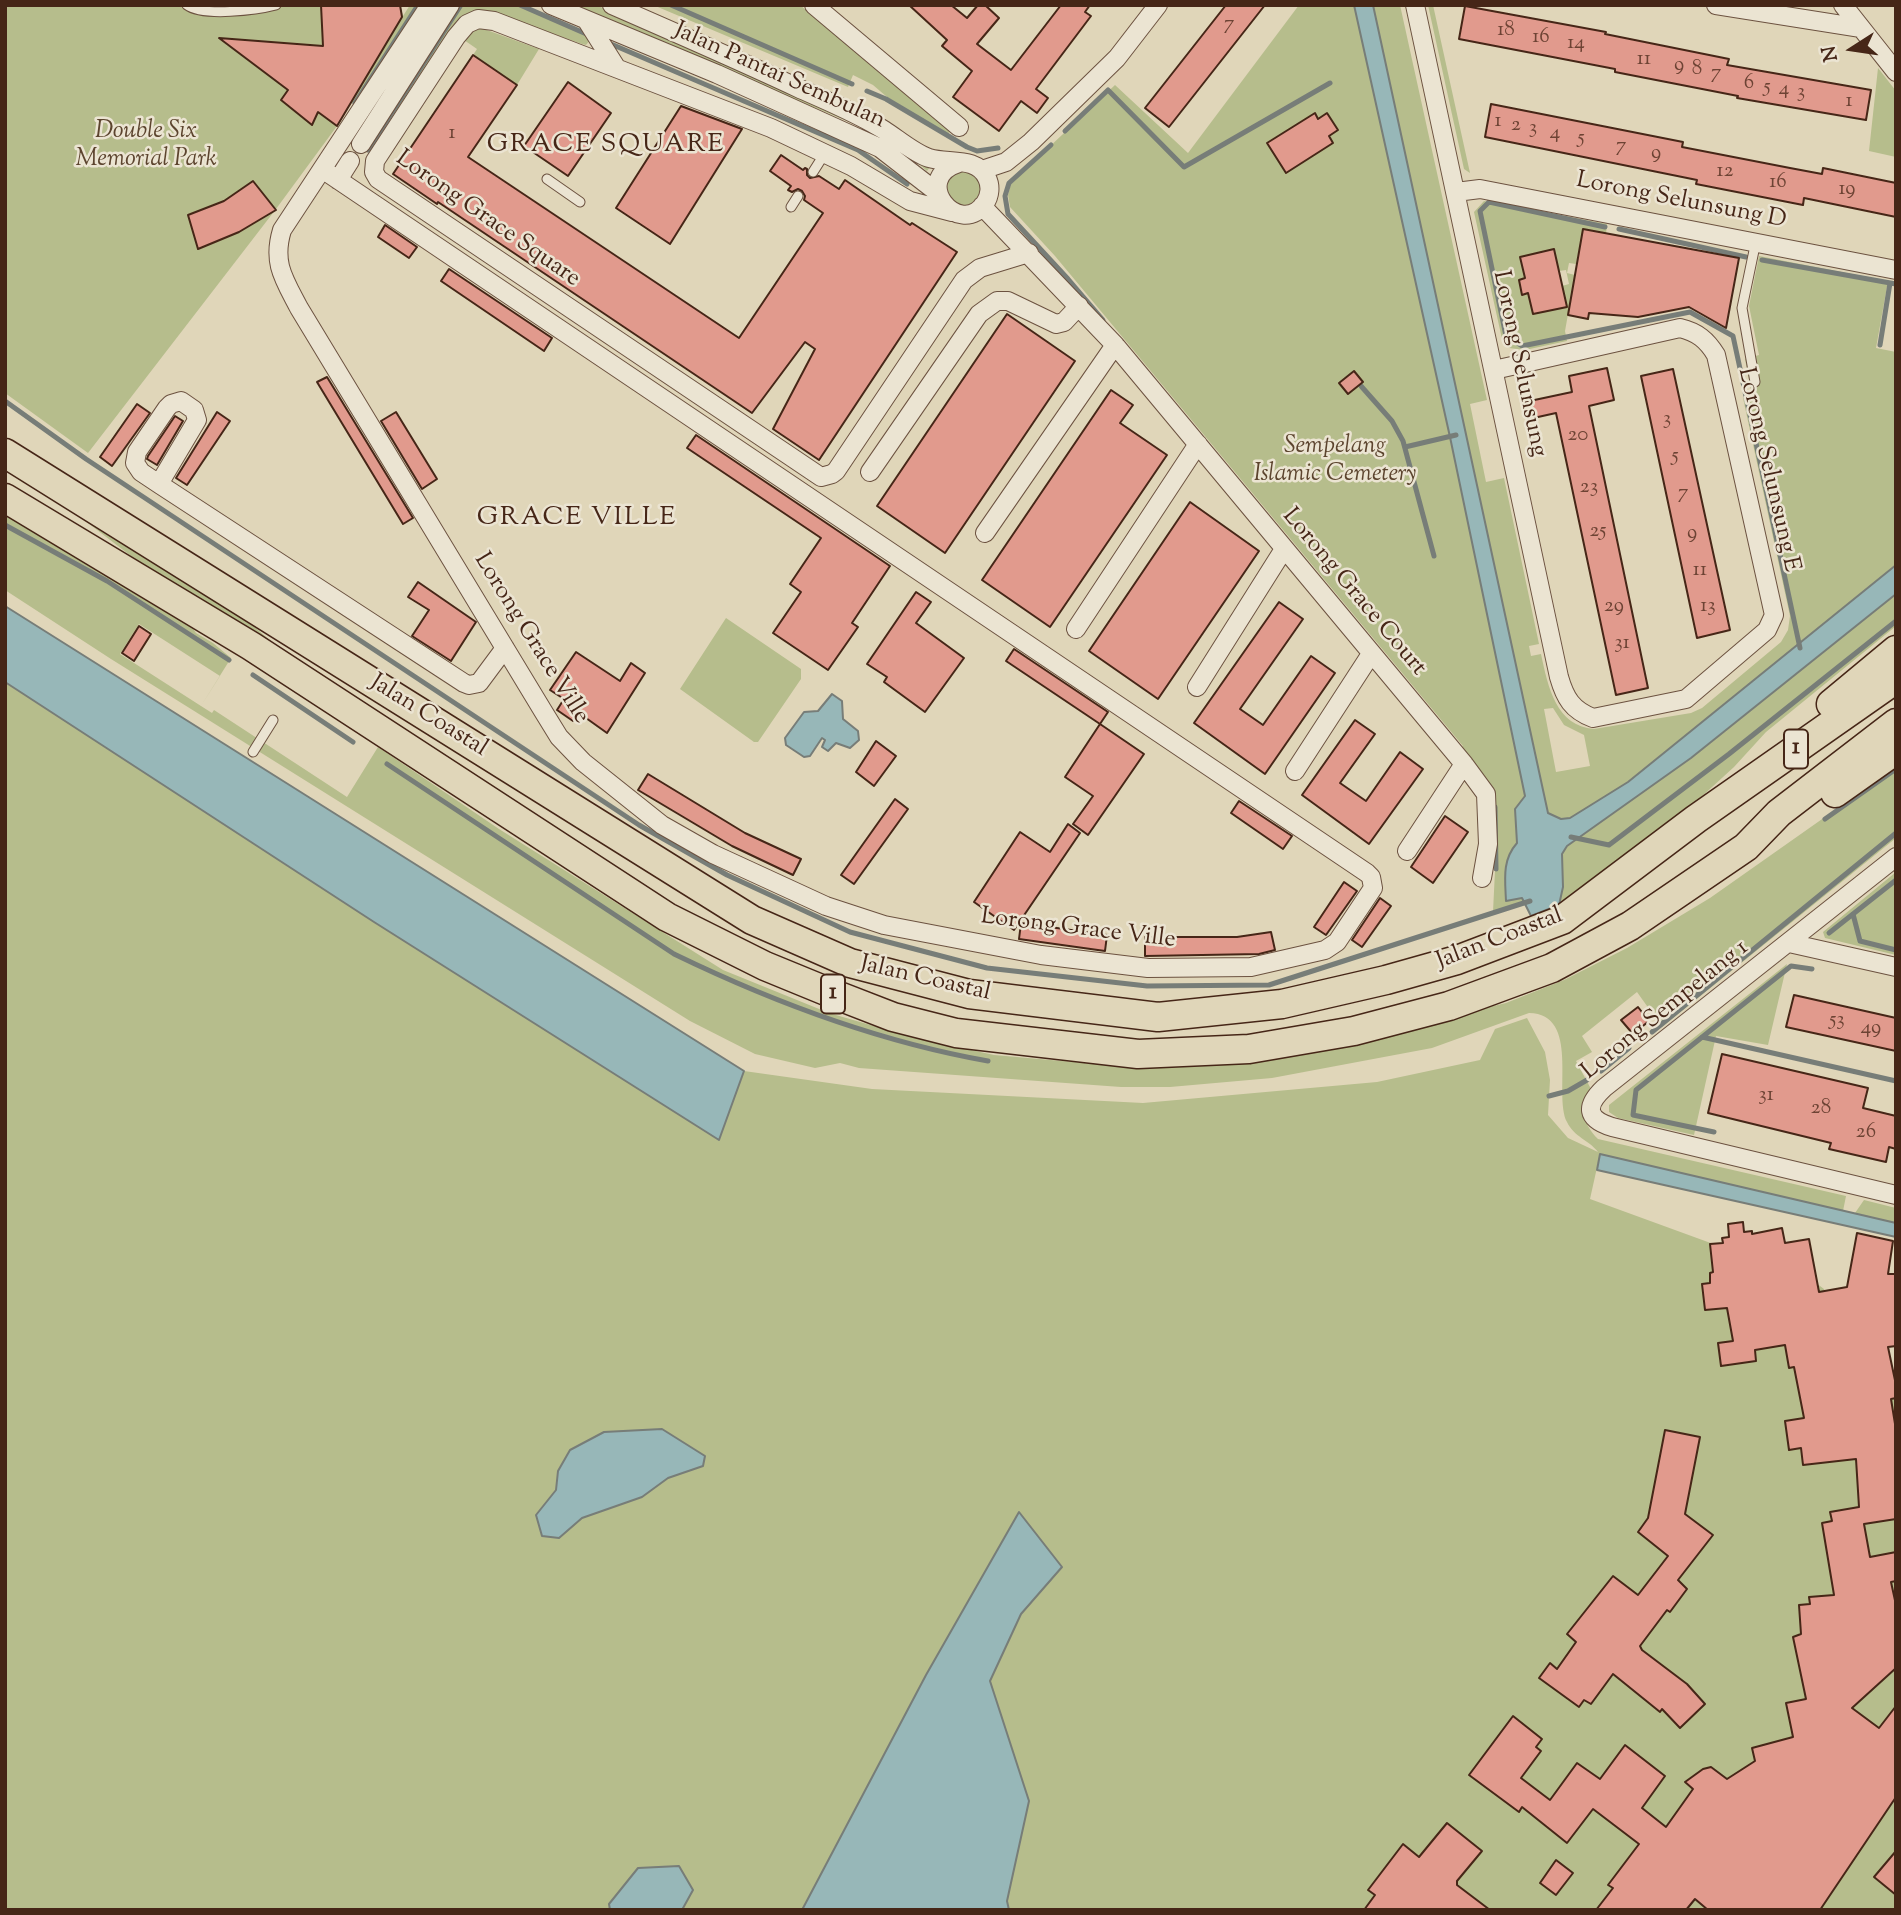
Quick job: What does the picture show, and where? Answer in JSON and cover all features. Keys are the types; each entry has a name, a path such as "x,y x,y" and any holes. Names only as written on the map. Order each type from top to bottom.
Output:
{"highway":[{"name":"Jalan Coastal","path":"5,453 752,920 850,963 969,994 1158,1017 1282,1004 1386,980 1457,960 1562,920 1696,819 1896,679"},
{"name":"Jalan Coastal","path":"5,498 251,646 667,917 765,966 825,991 893,1017 956,1033 1138,1054 1249,1049 1354,1031 1449,1006 1552,968 1630,926 1746,847 1779,813 1896,723"},
{"path":"1696,819 1725,788 1896,650"},
{"path":"1746,847 1788,827 1896,750"}],"street":[{"path":"361,144 367,117 430,5"},
{"path":"322,169 367,117 450,5"},
{"name":"Jalan Pantai Sembulan","path":"551,5 717,74 880,148 938,193"},
{"name":"Jalan Pantai Sembulan","path":"612,5 872,122 928,158 959,163"},
{"path":"814,5 959,127"},
{"path":"982,170 1006,162 1031,142 1117,58 1158,5"},
{"name":"Lorong Selunsung","path":"1415,5 1559,677 1565,697 1578,712 1593,718"},
{"path":"1716,5 1861,28"},
{"path":"1843,5 1896,72"},
{"name":"Lorong Grace Square","path":"952,212 910,201 851,166 771,128 494,21 478,19 467,24 456,37 375,161 374,172 378,178 817,474 827,476 836,471 964,281 980,268 1029,253"},
{"path":"587,21 617,67"},
{"path":"338,180 350,161"},
{"path":"959,163 975,165 987,176 989,192 982,206 968,214 952,212 938,193 938,184 945,170 959,163"},
{"name":"Lorong Grace Ville","path":"322,169 338,180 1367,873 1371,877 1373,888 1337,942 1325,950 1251,967 1147,968 1055,957 884,925 826,906 713,854 662,825 583,762 559,737 280,273 277,247 282,230 322,169"},
{"name":"Lorong Selunsung D","path":"1456,192 1480,189 1896,270"},
{"name":"Lorong Grace Court","path":"982,206 1115,345 1464,764 1486,794 1488,844 1482,878"},
{"path":"870,472 979,314 997,301 1008,301 1056,324 1064,322 1079,306"},
{"name":"Lorong Selunsung E","path":"1494,370 1680,328 1693,331 1701,337 1716,355 1774,615 1767,630 1686,699 1593,718"},
{"path":"985,533 1115,345"},
{"path":"1076,629 1198,444"},
{"path":"159,484 464,683 479,683 505,648"},
{"path":"1196,687 1284,549"},
{"path":"1295,771 1371,654"},
{"path":"1407,851 1464,764"},
{"name":"Lorong Sempelang 1","path":"1896,856 1604,1088 1593,1098 1592,1114 1598,1123 1612,1127 1896,1195"},
{"path":"1789,943 1896,967"}],"lane":[{"path":"187,5 192,9 211,11 276,5"},
{"path":"813,173 825,153"},
{"path":"547,179 580,202"},
{"path":"791,207 798,196"},
{"path":"1755,382 1742,308 1756,241"},
{"path":"253,752 273,720"}],"green space":[{"name":"Double Six Memorial Park","path":"5,5 400,5 403,16 410,5 423,5 359,106 351,102 337,126 276,209 88,453 5,393"},
{"path":"458,5 523,5 587,33 591,39 586,45 582,44 491,12 465,16 457,22 439,46 397,116 390,111"},
{"path":"573,5 596,5 871,122 934,162 927,171 868,130"},
{"path":"653,5 800,5 950,132 947,134 887,97 873,85 853,75 848,87"},
{"name":"Sempelang Islamic Cemetery","path":"1299,5 1354,5 1450,437 1525,797 1515,809 1517,843 1509,856 1506,877 1506,900 1523,898 1524,903 1493,912 1497,829 1494,800 1461,748 1463,746 1055,256 1010,207 1008,195 1011,183 1115,85 1188,153"},
{"path":"1373,5 1400,5 1487,400 1470,404 1486,482 1504,478 1539,644 1529,646 1531,656 1541,654 1556,703 1571,721 1594,729 1691,713 1702,708 1781,642 1788,630 1790,616 1743,398 1752,395 1745,359 1759,355 1749,306 1759,256 1888,281 1876,348 1896,352 1896,565 1628,782 1570,818 1561,819 1548,813","holes":["1553,708 1564,725 1584,735 1590,766 1556,772 1544,709"]},
{"path":"1428,5 1433,5 1470,173 1464,169"},
{"path":"478,29 539,49 517,85 473,55 477,49 464,40"},
{"path":"1878,68 1896,91 1896,157 1869,151"},
{"path":"964,171 976,176 981,188 976,200 964,205 952,200 947,188 952,176"},
{"path":"1484,201 1607,224 1606,234 1583,230 1576,264 1569,263 1567,273 1575,275 1565,331 1567,341 1525,350 1509,348 1502,339 1474,212","holes":["1554,250 1559,271 1566,270 1569,284 1562,286 1567,307 1533,314 1528,293 1522,294 1519,280 1525,278 1520,257"]},
{"path":"28,477 228,604 273,643 372,711 161,579"},
{"path":"5,515 90,560 184,615 196,633 231,658 220,676 139,624 120,654 212,713 214,710 347,797 378,747 499,829 723,970 829,1013 912,1037 994,1055 1141,1068 1213,1065 1272,1058 1506,1003 1564,980 1627,948 1710,898 1896,767 1896,838 1662,1027 1637,992 1582,1036 1592,1052 1576,1061 1591,1089 1584,1102 1584,1115 1598,1139 1846,1196 1843,1211 1600,1154 1590,1199 1812,1280 1824,1289 1831,1308 1884,1358 1896,1373 1896,1910 1009,1910 1007,1902 1029,1801 990,1681 1021,1614 1062,1567 926,1675 802,1910 5,1910 5,682 374,922 719,1140 744,1071 872,1089 1143,1103 1377,1082 1480,1060 1495,1029 1527,1018 1545,1052 1550,1080 1548,1115 1568,1138 1598,1152 1567,1122 1563,1109 1560,1041 1555,1027 1545,1017 1529,1013 1432,1048 1272,1078 1170,1087 1121,1087 859,1068 840,1063 815,1068 755,1054 690,1021 5,590"},
{"path":"1896,594 1896,626 1766,732 1734,767 1677,819 1568,902 1532,921 1531,916 1559,905 1562,854 1567,846 1691,758"},
{"path":"726,618 801,669 801,679 758,742 754,742 680,689"},
{"path":"1896,872 1896,955 1825,938 1823,932"},
{"path":"1787,964 1768,1045 1716,1036 1694,1135 1618,1118 1609,1112 1609,1105"},
{"path":"1864,1200 1896,1208 1896,1223 1855,1213"}],"water":[{"path":"1354,5 1373,5 1548,813 1561,819 1570,818 1628,782 1896,565 1896,594 1691,758 1567,846 1562,854 1563,887 1559,905 1531,916 1522,898 1506,901 1507,863 1517,843 1515,809 1525,796 1450,437"},
{"path":"5,606 744,1071 719,1140 374,922 5,682"},
{"path":"832,694 842,701 843,719 858,731 859,740 850,748 836,743 828,751 822,747 825,740 822,738 810,756 804,757 786,745 785,738 804,712 818,711"},
{"path":"1600,1154 1896,1223 1896,1237 1597,1170"},
{"path":"662,1429 705,1456 703,1466 668,1478 642,1497 582,1518 559,1538 542,1536 536,1515 556,1490 558,1471 570,1450 604,1432"},
{"path":"1019,1512 1062,1567 1021,1614 990,1681 1029,1801 1007,1901 1009,1910 802,1910 926,1675"},
{"path":"679,1866 693,1890 682,1910 610,1910 609,1904 638,1868"}],"building":[{"path":"321,5 400,5 402,17 337,126 318,112 312,125 281,100 288,90 219,38 323,46"},
{"path":"909,5 951,5 967,18 978,5 985,5 999,18 977,44 1011,70 1061,5 1090,5 1085,12 1091,16 1036,89 1048,98 1037,113 1021,101 999,131 953,97 972,71 942,46 947,40"},
{"path":"1226,5 1265,5 1169,127 1145,108"},
{"path":"1465,6 1606,32 1605,34 1729,59 1727,65 1871,90 1866,120 1737,98 1738,96 1615,72 1615,69 1459,39"},
{"path":"473,55 517,85 468,157 739,338 823,213 804,200 802,191 788,190 791,186 770,171 781,155 803,170 807,169 810,178 819,176 839,189 845,180 910,225 912,223 957,252 819,460 773,429 815,349 805,342 752,413 393,174"},
{"path":"568,82 611,113 568,176 524,146"},
{"path":"1491,104 1683,142 1682,147 1822,174 1823,168 1896,183 1896,217 1804,198 1803,205 1696,184 1697,180 1485,137"},
{"path":"681,106 742,129 670,244 616,208"},
{"path":"1315,113 1318,119 1327,113 1338,130 1329,136 1333,143 1286,173 1267,143"},
{"path":"253,181 276,210 239,232 198,249 188,215 224,201"},
{"path":"385,225 417,247 409,258 378,237"},
{"path":"1583,229 1739,258 1726,328 1689,307 1638,317 1589,313 1588,319 1568,315"},
{"path":"1554,249 1567,307 1533,314 1528,293 1522,295 1519,280 1525,278 1520,257"},
{"path":"449,269 552,338 544,351 441,281"},
{"path":"1007,314 1075,361 945,553 877,506"},
{"path":"1607,368 1614,400 1589,406 1648,688 1616,695 1556,413 1529,419 1525,402 1572,392 1569,376"},
{"path":"1673,369 1730,630 1697,638 1641,376"},
{"path":"1354,371 1363,382 1348,394 1339,383"},
{"path":"327,377 413,518 403,524 317,382"},
{"path":"1111,390 1133,405 1120,423 1167,455 1050,627 982,580"},
{"path":"137,404 150,413 112,466 100,457"},
{"path":"217,412 230,421 187,485 176,478"},
{"path":"396,412 437,479 422,489 381,421"},
{"path":"175,416 183,421 157,465 147,459 148,456"},
{"path":"696,435 890,566 852,623 858,627 828,670 773,633 801,592 790,584 821,538 687,448"},
{"path":"1190,502 1259,551 1158,699 1089,651"},
{"path":"418,582 476,622 451,661 412,636 429,610 408,597"},
{"path":"916,592 931,602 916,623 964,658 925,712 884,682 887,677 867,664"},
{"path":"1279,602 1303,619 1240,709 1263,725 1311,656 1335,673 1265,774 1194,723"},
{"path":"139,626 151,634 134,661 122,653"},
{"path":"1014,649 1108,712 1100,724 1006,661"},
{"path":"576,652 620,681 631,663 645,673 607,733 579,713 573,721 557,710 564,699 550,690"},
{"path":"1355,720 1375,734 1340,783 1366,801 1400,752 1423,769 1369,844 1302,795"},
{"path":"1100,724 1144,754 1088,835 1073,824 1093,796 1065,777"},
{"path":"876,741 896,756 874,786 856,772"},
{"path":"648,774 745,833 801,859 793,875 732,846 638,790"},
{"path":"895,799 908,809 854,884 841,875"},
{"path":"1239,801 1292,836 1283,849 1231,813"},
{"path":"1445,816 1468,832 1433,883 1411,867"},
{"path":"1068,824 1080,833 1014,930 974,902 1020,832 1050,852"},
{"path":"1344,882 1357,891 1326,935 1314,927"},
{"path":"1380,898 1391,906 1362,947 1352,940"},
{"path":"1021,923 1107,935 1105,951 1019,939"},
{"path":"1271,932 1275,950 1259,954 1145,956 1145,937 1237,937"},
{"path":"1794,995 1896,1018 1896,1051 1786,1027"},
{"path":"1638,1007 1649,1021 1633,1034 1621,1020"},
{"path":"1722,1054 1868,1088 1863,1108 1896,1116 1896,1149 1889,1147 1886,1162 1829,1149 1831,1143 1708,1113"},
{"path":"1743,1222 1744,1232 1752,1231 1752,1234 1782,1228 1785,1243 1809,1239 1819,1292 1847,1287 1857,1233 1893,1241 1888,1274 1896,1274 1896,1346 1888,1347 1896,1385 1896,1398 1891,1399 1896,1430 1896,1519 1864,1524 1870,1557 1896,1552 1896,1581 1891,1582 1896,1605 1896,1668 1852,1708 1879,1728 1896,1706 1896,1797 1820,1910 1708,1910 1695,1899 1686,1910 1596,1910 1613,1888 1608,1885 1639,1844 1593,1809 1567,1843 1522,1807 1519,1812 1469,1775 1513,1716 1542,1739 1536,1747 1541,1751 1521,1778 1550,1800 1577,1763 1600,1779 1625,1745 1665,1776 1642,1808 1666,1827 1693,1789 1685,1782 1703,1769 1711,1767 1727,1779 1755,1761 1752,1748 1793,1737 1786,1703 1806,1699 1793,1637 1801,1634 1799,1605 1810,1604 1809,1597 1834,1595 1822,1523 1832,1521 1830,1512 1859,1507 1856,1459 1803,1465 1801,1448 1789,1450 1785,1421 1804,1418 1794,1367 1789,1368 1785,1345 1755,1350 1756,1361 1721,1366 1718,1343 1733,1341 1727,1308 1705,1310 1702,1284 1710,1283 1710,1273 1713,1272 1710,1244 1723,1243 1722,1238 1729,1237 1728,1224"},
{"path":"1665,1430 1700,1437 1685,1514 1713,1535 1678,1580 1687,1589 1640,1646 1687,1684 1705,1704 1680,1728 1662,1709 1660,1712 1613,1674 1591,1704 1584,1700 1579,1707 1539,1678 1550,1663 1557,1669 1576,1642 1567,1634 1613,1576 1638,1595 1668,1556 1638,1532 1648,1518"},
{"path":"1447,1823 1482,1851 1457,1881 1457,1885 1490,1910 1364,1910 1375,1895 1368,1890 1403,1844 1419,1857"},
{"path":"1896,1851 1896,1895 1874,1877"},
{"path":"1556,1860 1573,1873 1556,1895 1540,1883"}],"waterway":[{"path":"355,103 418,5"},
{"path":"368,150 461,5"},
{"path":"520,5 591,36"},
{"path":"671,5 852,84"},
{"path":"611,44 858,150 907,184"},
{"path":"1065,131 1108,90 1184,167 1330,83"},
{"path":"867,91 886,99 967,147 977,151 998,148"},
{"path":"1051,145 1009,183 1005,196 1008,214 1103,320"},
{"path":"1605,227 1489,202 1480,211 1506,336 1522,346 1690,312 1733,336 1800,648"},
{"path":"1619,229 1746,257"},
{"path":"1762,260 1896,284"},
{"path":"1880,345 1890,283"},
{"path":"1361,386 1392,421 1403,441 1434,556"},
{"path":"5,401 86,459 639,825 727,875 850,932 987,968 1147,986 1269,985 1530,901"},
{"path":"1405,447 1456,435"},
{"path":"5,525 107,581 229,660"},
{"path":"1571,837 1609,845 1896,621"},
{"path":"253,675 353,742"},
{"path":"387,764 674,954 711,972 828,1018 907,1043 988,1061"},
{"path":"1825,819 1896,769"},
{"path":"1495,807 1496,869"},
{"path":"1652,1032 1896,833"},
{"path":"1829,933 1896,880"},
{"path":"1853,914 1860,941 1896,950"},
{"path":"1714,1132 1633,1115 1636,1090 1791,966 1812,969"},
{"path":"1702,1037 1896,1081"},
{"path":"1601,1071 1629,1048"},
{"path":"1549,1096 1568,1091 1587,1080"}],"district":[{"name":"GRACE SQUARE","path":"606,147"},
{"name":"GRACE VILLE","path":"577,520"}]}
